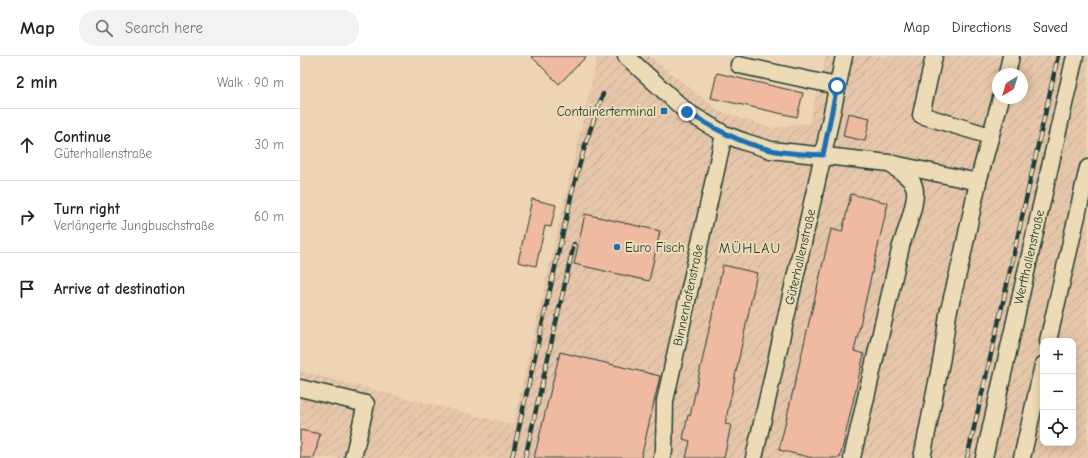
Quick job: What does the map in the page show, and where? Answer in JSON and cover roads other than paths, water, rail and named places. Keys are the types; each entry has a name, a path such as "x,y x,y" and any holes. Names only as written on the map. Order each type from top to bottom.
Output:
{"street":[{"path":"626,56 687,112 724,134 771,150 889,163 978,182"},
{"name":"Güterhallenstraße","path":"754,458 844,56"},
{"path":"934,56 921,115 990,136"},
{"path":"1008,68 1011,56"},
{"name":"Werfthallenstraße","path":"984,458 1075,56"},
{"path":"739,64 837,86"},
{"path":"922,458 942,357 948,314 978,182 999,104"},
{"name":"Binnenhafenstraße","path":"662,458 664,451 665,401 724,134"},
{"path":"852,458 899,254 910,218 915,194 915,186 911,181 889,163"},
{"path":"1049,338 1088,168"},
{"path":"1022,458 1041,374"},
{"path":"300,388 366,404 352,458"}],"railway":[{"path":"967,458 1058,56"},
{"path":"512,458 573,188 586,142 603,94"},
{"path":"525,458 574,244"}],"place":[{"name":"Containerterminal","path":"664,111"},
{"name":"Euro Fisch","path":"617,247"}],"district":[{"name":"MÜHLAU","path":"750,248"}]}
